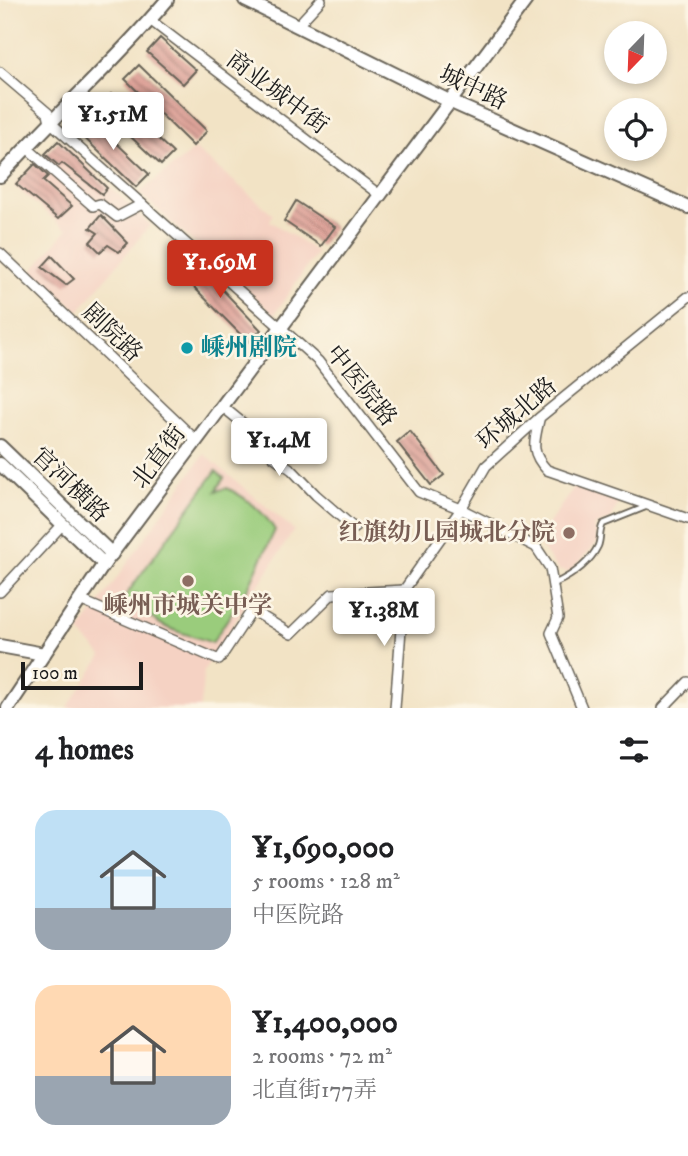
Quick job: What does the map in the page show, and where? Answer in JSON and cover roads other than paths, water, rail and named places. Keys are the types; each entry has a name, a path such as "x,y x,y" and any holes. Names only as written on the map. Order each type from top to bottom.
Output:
{"main road":[{"path":"0,176 49,117 156,0"},
{"path":"0,164 150,20 167,0"},
{"name":"城中路","path":"244,0 451,102 688,207"},
{"name":"北直街","path":"8,708 108,559 526,0"},
{"name":"官河横路","path":"0,446 108,559"},
{"name":"官河横路","path":"0,464 62,524 108,559"},
{"path":"0,646 44,654"}],"street":[{"path":"297,26 321,0"},
{"name":"商业城中街","path":"150,20 381,196"},
{"name":"中医院路","path":"0,72 142,204 318,361 419,492 461,509 536,547 551,568 558,618 551,633 582,708"},
{"path":"26,147 93,206 100,204 117,217 142,204"},
{"name":"剧院路","path":"0,253 197,441"},
{"name":"环城北路","path":"404,590 461,509 486,466 539,418 688,297"},
{"path":"223,407 245,425 274,457 292,470 354,528"},
{"path":"539,418 534,442 535,458 547,470 688,519"},
{"path":"0,592 62,524"},
{"path":"80,600 219,660 252,610 291,634 332,594 404,590 394,708"},
{"path":"663,708 688,682"}],"lane":[{"path":"553,584 579,570 592,556 599,545 600,527 603,524 648,506"}],"place":[{"name":"嵊州剧院","path":"187,348"},
{"name":"红旗幼儿园城北分院","path":"569,533"},
{"name":"嵊州市城关中学","path":"188,581"}]}
